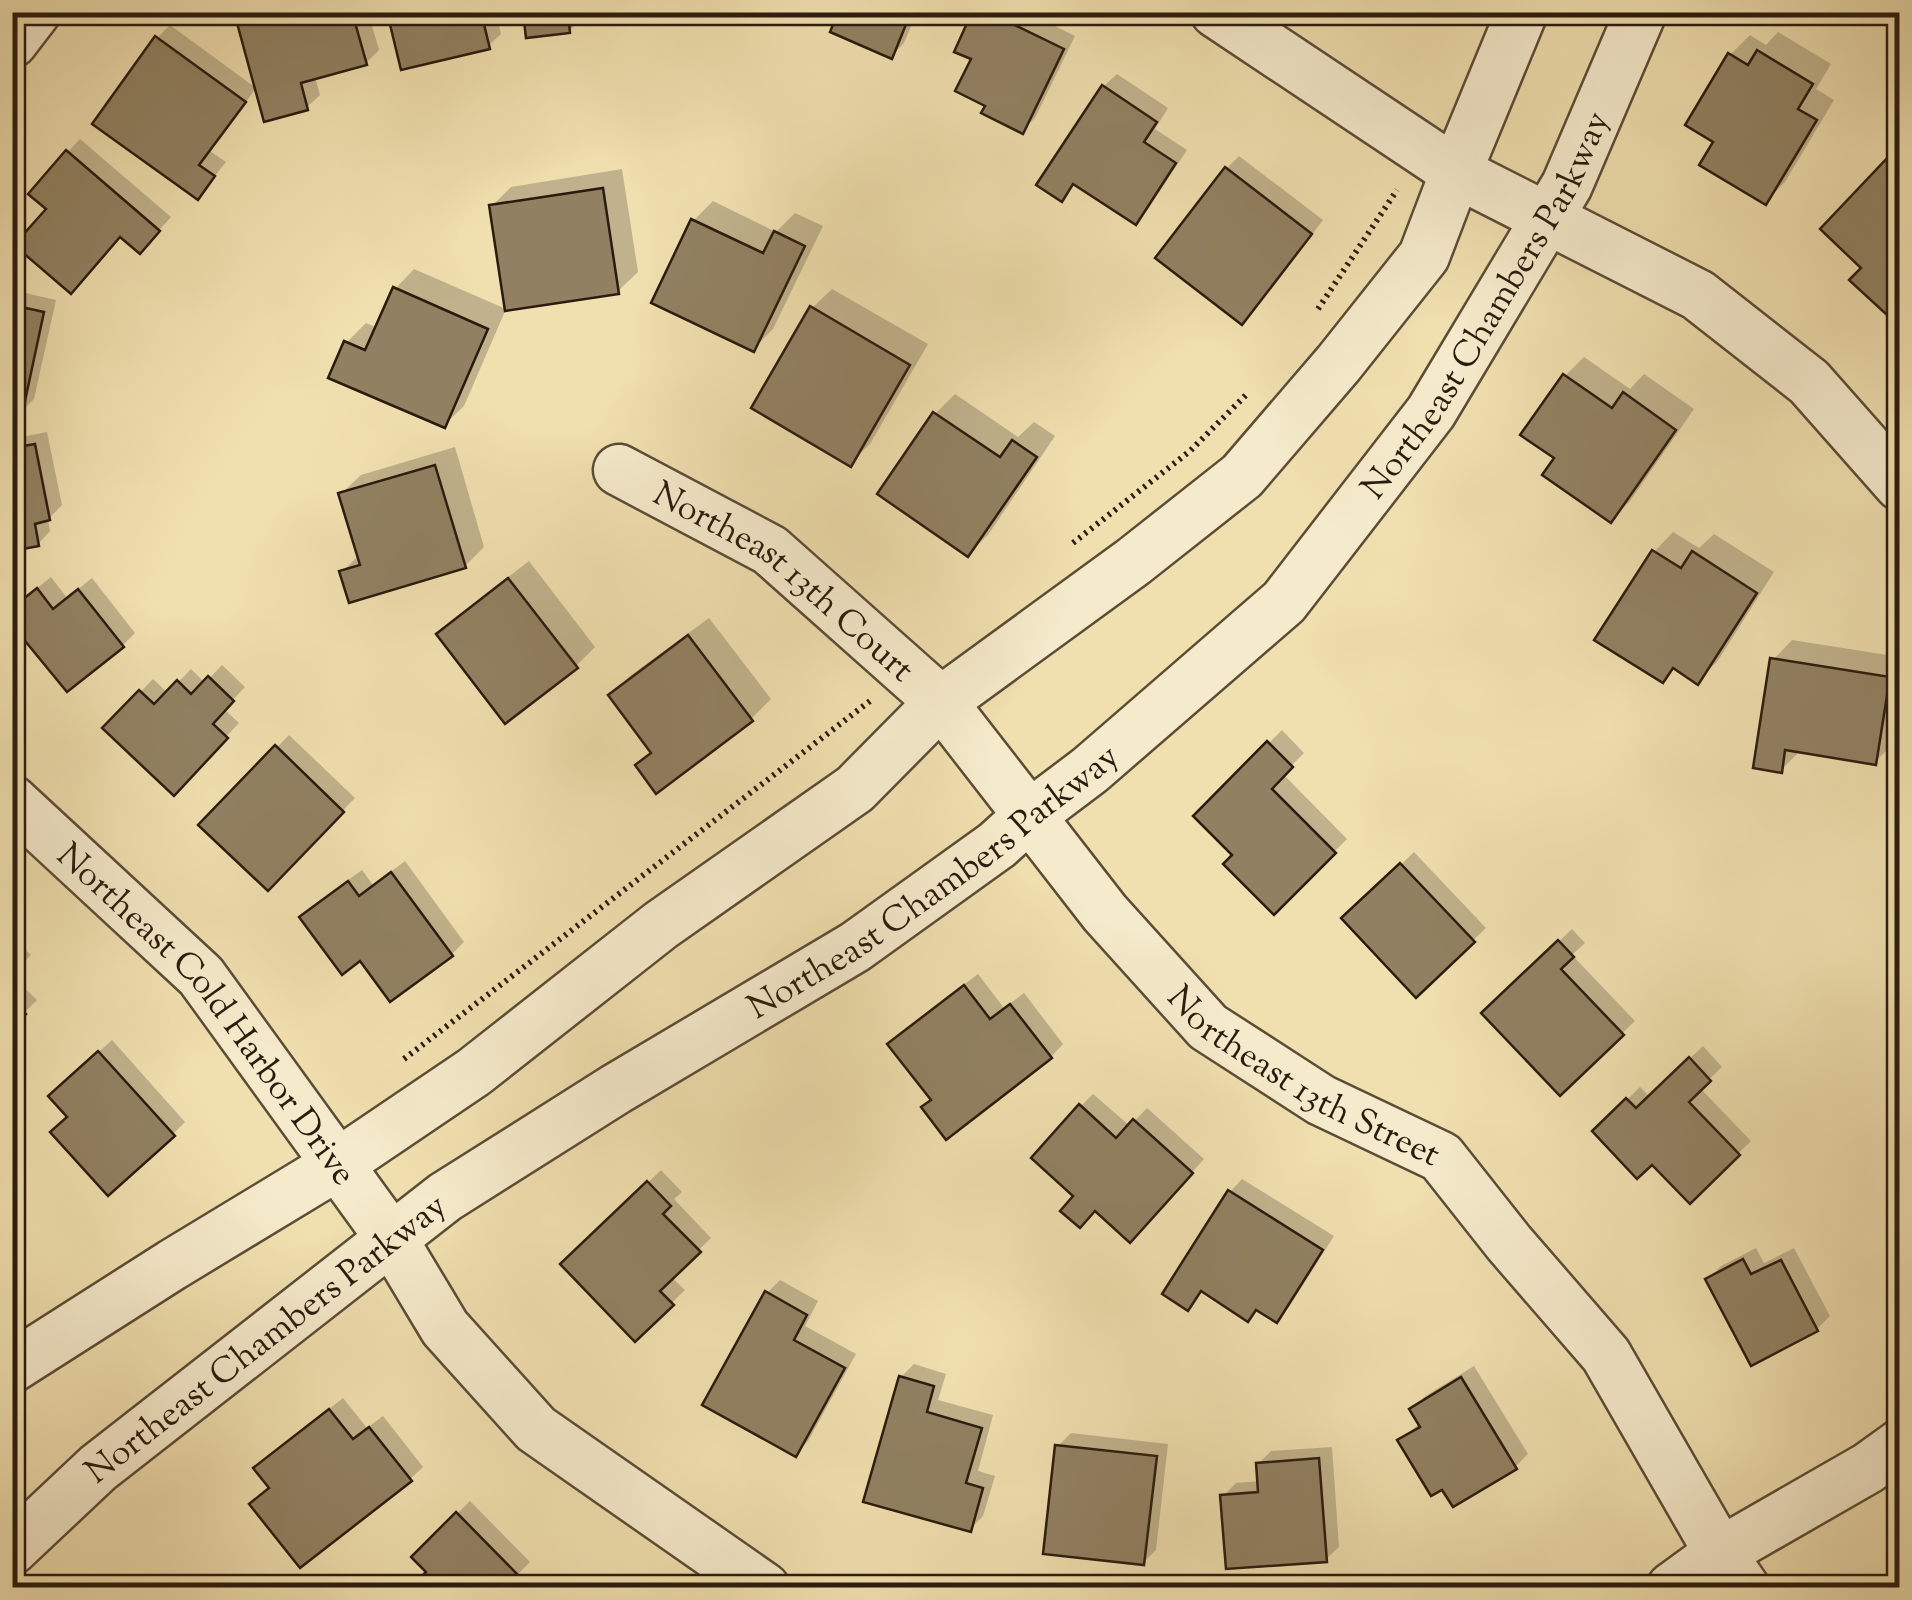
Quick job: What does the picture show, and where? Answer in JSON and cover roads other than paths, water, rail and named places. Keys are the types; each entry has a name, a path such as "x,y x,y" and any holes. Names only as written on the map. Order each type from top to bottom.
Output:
{"street":[{"path":"12,42 35,12"},
{"path":"1216,12 1438,160 1698,295 1810,382 1900,485"},
{"name":"Northeast Chambers Parkway","path":"12,1367 337,1164 474,1072 661,924 855,789 925,687 1133,562 1242,476 1424,256 1438,160 1522,12"},
{"name":"Northeast Chambers Parkway","path":"12,1549 98,1468 445,1197 616,1089 855,947 997,845 1284,602 1431,412 1566,186 1641,12"},
{"name":"Northeast 13th Court","path":"619,470 770,550 925,687"},
{"name":"Northeast 13th Street","path":"925,687 1105,913 1208,1026 1321,1100 1441,1157 1606,1355 1732,1570"},
{"name":"Northeast Cold Harbor Drive","path":"12,801 200,976 392,1238 445,1328 536,1430 764,1588"},
{"path":"1672,1588 1732,1570 1900,1446"}]}
